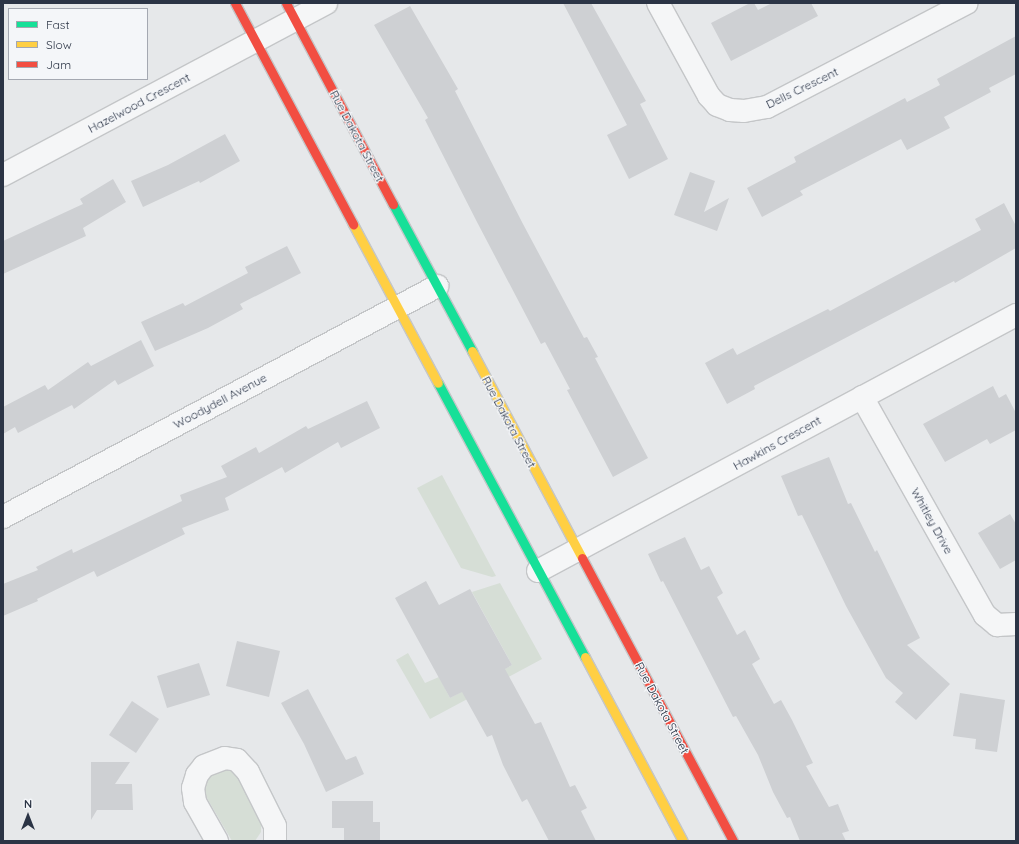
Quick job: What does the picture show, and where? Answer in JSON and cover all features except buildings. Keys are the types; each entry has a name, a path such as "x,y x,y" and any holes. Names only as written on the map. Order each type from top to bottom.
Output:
{"main road":[{"path":"236,3 683,841"},
{"name":"Rue Dakota Street","path":"290,11 733,841"}],"street":[{"name":"Hazelwood Crescent","path":"3,175 256,41 275,30 290,11 326,3"},
{"name":"Dells Crescent","path":"658,3 709,96 717,105 730,110 744,111 767,107 967,3"},
{"name":"Woodydell Avenue","path":"3,517 437,286"},
{"name":"Hawkins Crescent","path":"538,570 1016,315"},
{"name":"Whitley Drive","path":"862,397 985,615 997,625 1016,624"},
{"path":"217,841 195,802 193,788 197,775 204,766 225,758 237,760 248,772 275,826 275,841"}],"shaded area":[{"path":"442,475 496,576 492,577 461,568 417,488"},
{"path":"500,583 542,659 430,719 396,660 408,653 425,683 439,677 450,698 512,665 472,592"},
{"path":"217,768 231,770 238,777 261,822 261,832 255,841 232,841 204,793 203,781"}],"traffic: fast":[{"path":"393,204 472,351"},
{"path":"438,383 585,657"}],"traffic: slow":[{"path":"353,224 438,383"},
{"path":"472,351 582,558"},
{"path":"585,657 683,841"}],"traffic: jam":[{"path":"235,3 353,224"},
{"path":"286,3 393,204"},
{"path":"582,558 733,841"}]}
